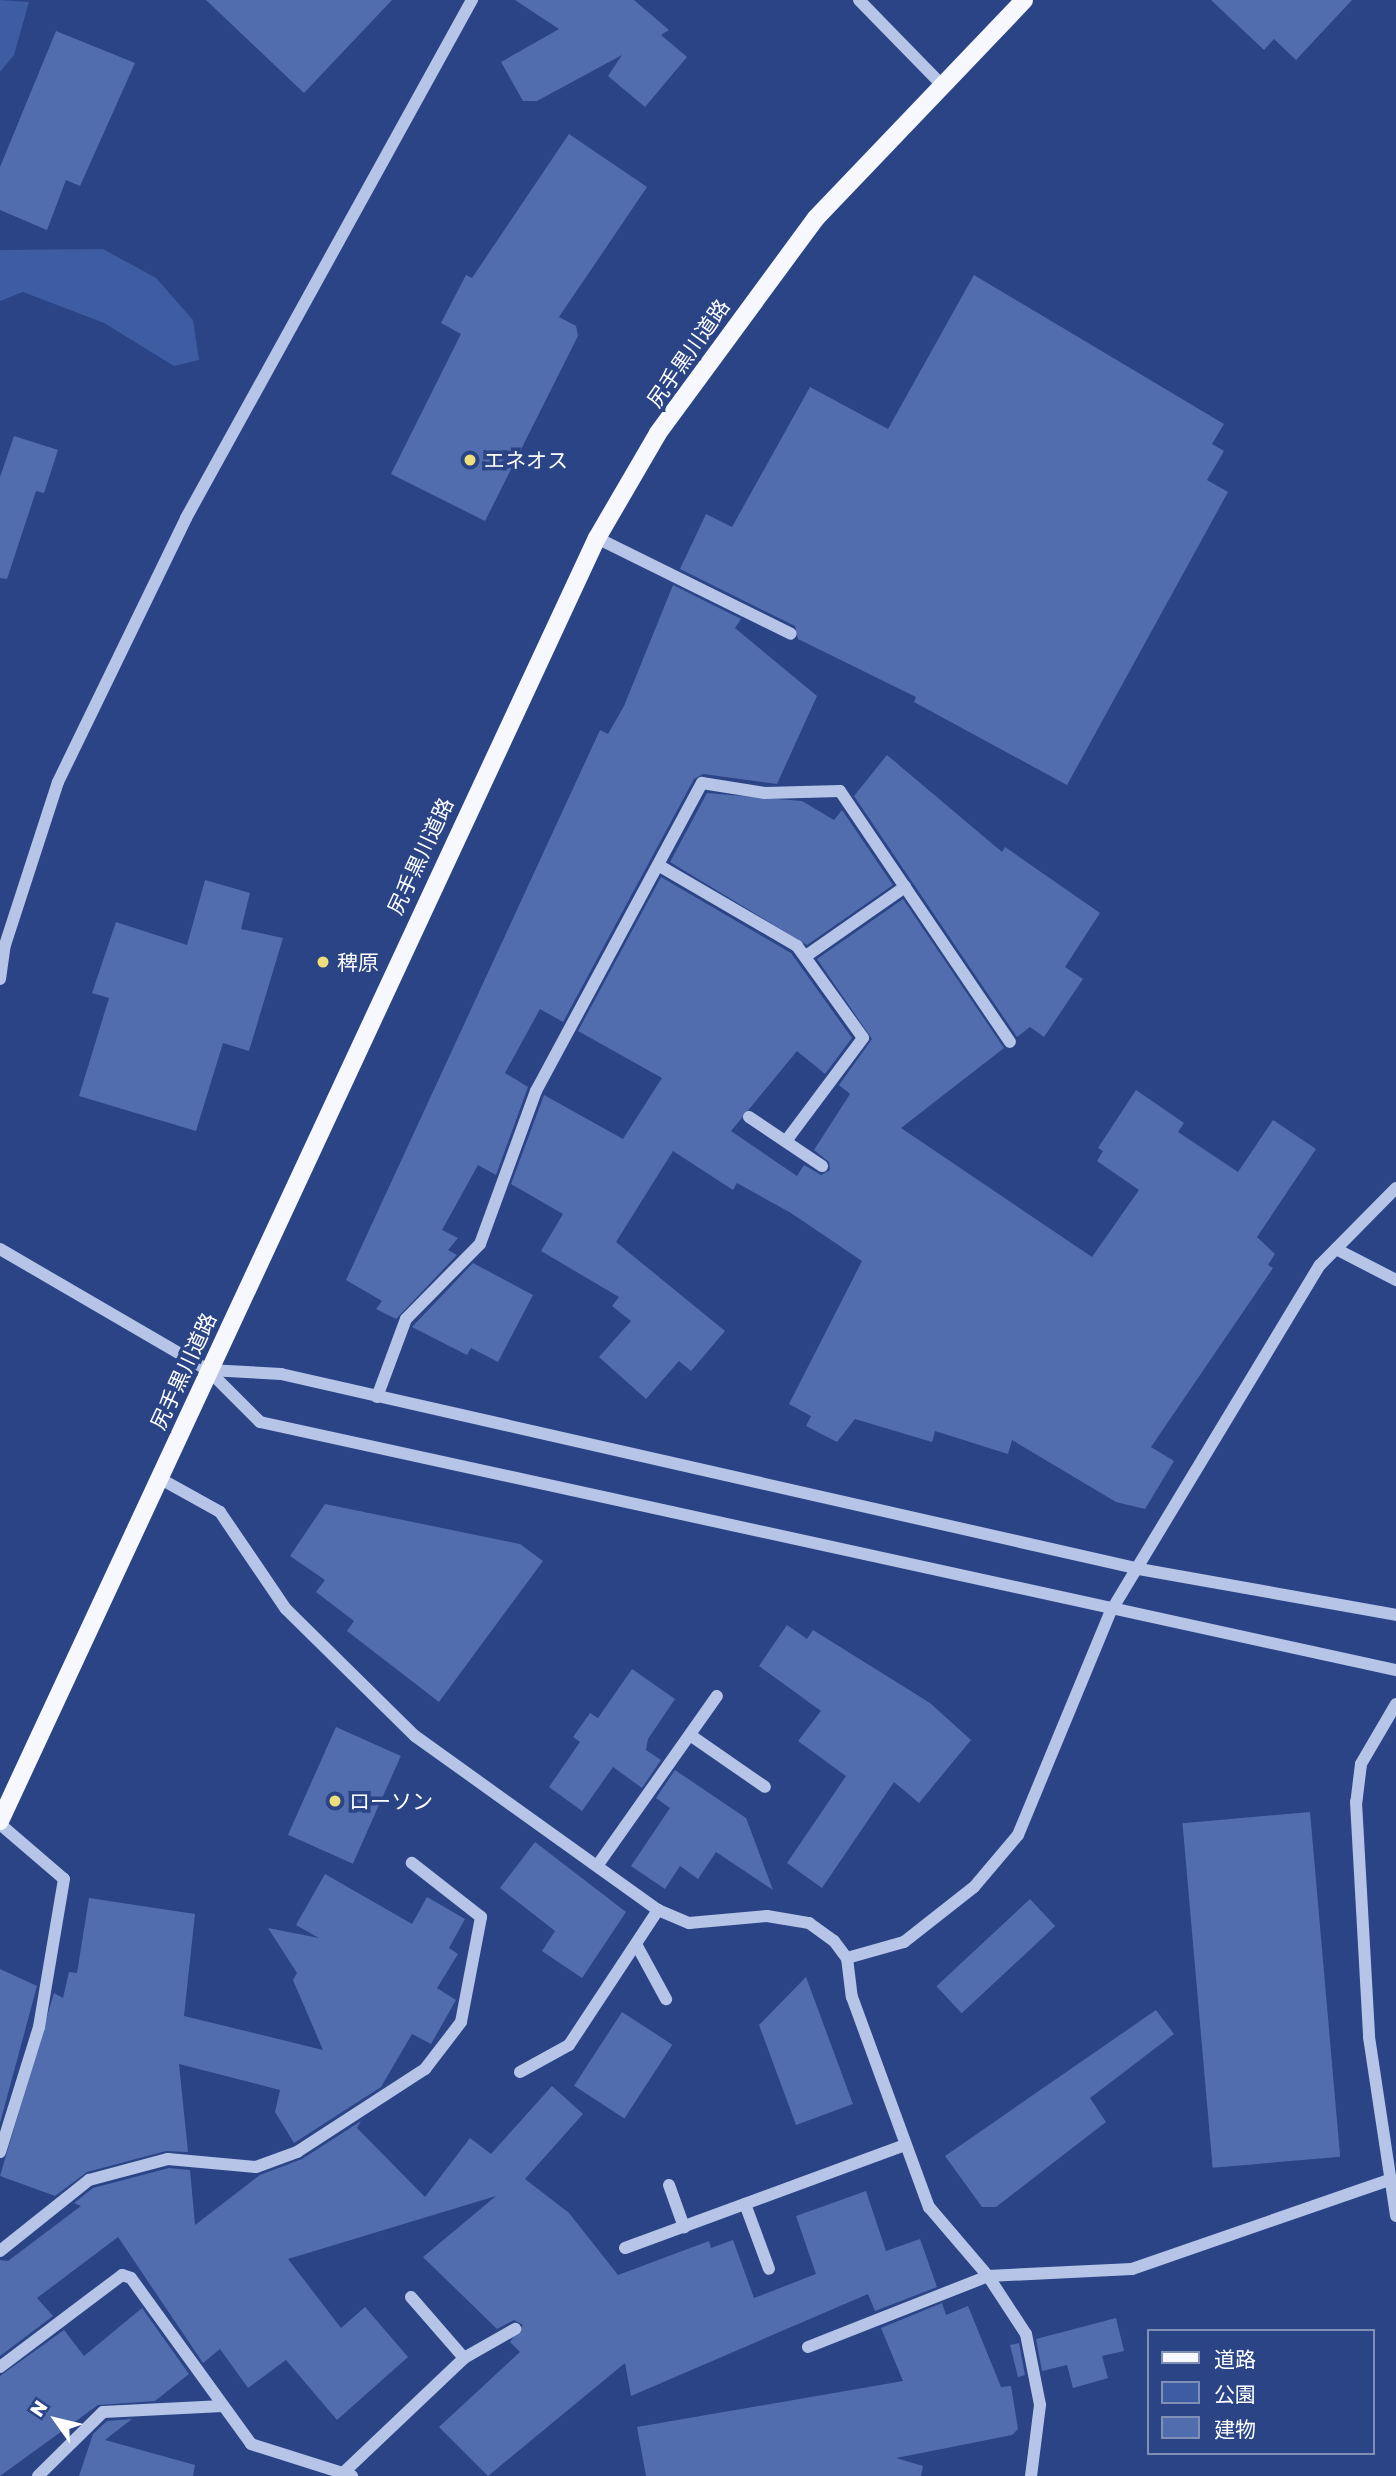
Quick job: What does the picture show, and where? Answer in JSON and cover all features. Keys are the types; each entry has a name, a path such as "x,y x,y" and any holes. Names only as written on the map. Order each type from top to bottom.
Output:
{"main road":[{"name":"尻手黒川道路","path":"0,1822 597,538 658,433 808,228 1024,0"}],"street":[{"path":"0,979 5,945 70,758 186,517 472,0"},
{"path":"859,0 942,85"},
{"path":"597,538 790,634"},
{"path":"377,1398 406,1319 480,1244 536,1091 702,783 765,793 839,792 1010,1042"},
{"path":"658,865 807,957 863,1038 786,1141"},
{"path":"807,957 905,887"},
{"path":"750,1117 822,1166"},
{"path":"847,1958 904,1942 974,1887 1018,1835 1111,1611 1336,1249 1396,1188"},
{"path":"0,1249 208,1370 260,1422 1111,1611 1396,1670"},
{"path":"1336,1249 1396,1280"},
{"path":"208,1370 281,1374 377,1398 1139,1569 1396,1615"},
{"path":"159,1478 220,1512 286,1609 415,1736 658,1910 689,1923 767,1916 809,1923 847,1958 852,1997 929,2207 988,2276 1026,2334 1037,2367 1040,2405 1031,2476"},
{"path":"597,1866 717,1696"},
{"path":"1396,1704 1361,1764 1356,1802 1357,1885 1389,2180 1396,2216"},
{"path":"690,1735 765,1787"},
{"path":"0,1822 64,1879 39,2027 0,2152"},
{"path":"0,2251 89,2180 168,2159 256,2167 297,2152 425,2069 461,2022 481,1917 412,1863"},
{"path":"520,2071 569,2045 658,1910"},
{"path":"636,1944 666,1999"},
{"path":"625,2248 905,2145"},
{"path":"808,2347 988,2276 1132,2269 1389,2180"},
{"path":"669,2185 684,2227"},
{"path":"745,2204 769,2269"},
{"path":"0,2367 122,2275 131,2278 251,2444 347,2475 464,2358 514,2329"},
{"path":"411,2297 464,2358"},
{"path":"38,2476 103,2412 223,2406"}],"green space":[{"path":"0,0 29,2 14,55 0,72"},
{"path":"103,249 156,278 193,320 199,360 174,366 104,323 23,292 0,301 0,250"}],"building":[{"path":"206,0 392,0 304,93"},
{"path":"515,0 634,0 669,30 661,35 687,57 645,107 608,76 622,55 537,101 523,101 501,62 559,29"},
{"path":"1211,0 1352,0 1296,60 1274,39 1264,50"},
{"path":"56,31 135,63 80,186 66,180 47,230 0,210 0,167"},
{"path":"569,134 647,187 559,317 576,326 578,336 485,521 391,474 461,334 441,323 466,275 472,278"},
{"path":"974,275 1224,424 1212,444 1224,451 1207,480 1228,492 1067,785 914,702 916,697 798,639 795,626 680,569 706,514 732,527 810,387 888,429"},
{"path":"14,436 58,450 44,493 36,491 7,579 0,578 0,477"},
{"path":"673,585 741,619 735,628 817,696 777,784 703,774 694,779 563,1022 540,1009 505,1073 528,1087 496,1175 478,1165 442,1230 458,1238 448,1250 457,1255 396,1319 376,1309 382,1301 346,1280 600,730 608,734 624,706"},
{"path":"887,755 1002,852 1005,847 1100,913 1065,967 1083,979 1044,1037 1030,1027 1017,1037 854,796"},
{"path":"707,793 802,801 834,820 842,810 893,885 807,945 670,862"},
{"path":"661,877 791,953 852,1038 825,1074 797,1051 731,1131 797,1176 804,1165 821,1175 830,1170 829,1162 814,1150 850,1094 839,1085 872,1039 817,959 903,899 1004,1048 901,1128 1092,1257 1139,1190 1097,1161 1103,1151 1098,1148 1136,1090 1184,1123 1178,1132 1238,1172 1273,1120 1316,1149 1257,1237 1275,1254 1268,1265 1273,1268 1151,1447 1174,1461 1145,1509 1116,1502 1012,1440 1008,1454 935,1431 932,1442 855,1419 837,1442 806,1426 811,1416 789,1404 862,1261 791,1213 737,1183 733,1190 673,1151 616,1242 725,1331 691,1371 679,1361 646,1399 599,1357 631,1321 612,1306 619,1297 541,1251 563,1214 511,1184 544,1095 623,1139 662,1078 578,1031"},
{"path":"205,880 250,893 241,929 283,938 249,1051 223,1043 196,1131 79,1096 109,998 92,993 116,922 187,945"},
{"path":"473,1263 533,1295 498,1362 471,1348 467,1355 412,1327"},
{"path":"325,1504 520,1544 543,1561 439,1702 347,1631 354,1621 316,1592 325,1580 290,1556"},
{"path":"787,1625 807,1639 813,1630 930,1703 971,1740 919,1803 894,1782 822,1888 787,1863 846,1776 798,1741 821,1711 759,1666"},
{"path":"632,1669 675,1699 648,1739 646,1750 661,1760 642,1788 613,1767 582,1811 549,1787 580,1742 573,1737 590,1713 598,1718"},
{"path":"336,1727 401,1756 353,1864 288,1835"},
{"path":"675,1770 746,1818 773,1890 716,1852 698,1879 680,1866 665,1889 631,1866 670,1808 656,1798"},
{"path":"1310,1812 1340,2157 1213,2168 1182,1823"},
{"path":"535,1842 626,1912 582,1978 542,1951 555,1931 500,1888"},
{"path":"325,1874 412,1924 427,1897 465,1919 449,1948 458,1954 437,1988 456,2000 431,2044 412,2034 381,2087 294,2143 275,2112 280,2090 179,2064 188,2152 166,2151 87,2172 55,2196 0,2176 54,1993 63,1998 69,1972 77,1973 89,1898 195,1914 184,2016 323,2050 293,1980 297,1973 268,1928 319,1938 296,1925"},
{"path":"1030,1899 1055,1926 962,2013 936,1986"},
{"path":"0,1969 37,1986 0,2123"},
{"path":"806,1977 853,2104 796,2125 759,2025"},
{"path":"1156,2010 1174,2034 1090,2098 1106,2122 996,2207 982,2207 945,2156"},
{"path":"622,2012 672,2045 624,2118 574,2086"},
{"path":"552,2086 583,2114 525,2179 569,2213 618,2275 709,2241 711,2248 733,2240 754,2298 816,2274 796,2216 866,2191 886,2251 920,2239 937,2287 875,2311 868,2294 631,2396 625,2363 488,2476 439,2427 520,2352 510,2342 523,2325 514,2320 497,2329 423,2257 496,2196 288,2259 341,2328 365,2307 408,2357 337,2420 286,2360 248,2388 220,2349 203,2363 118,2237 37,2298 53,2316 0,2356 0,2260 8,2261 81,2206 74,2203 93,2188 169,2168 190,2170 195,2225 260,2175 302,2159 361,2121 357,2128 425,2197 470,2138 491,2154"},
{"path":"942,2303 946,2315 968,2306 1001,2387 1011,2386 1018,2429 1012,2435 896,2458 923,2466 921,2476 646,2476 637,2427 903,2381 881,2328"},
{"path":"142,2308 189,2374 155,2401 98,2405 0,2476 0,2376 64,2330 84,2356"},
{"path":"1116,2318 1124,2351 1102,2356 1108,2378 1073,2388 1067,2365 1042,2371 1036,2339"},
{"path":"1019,2343 1025,2375 1018,2377 1010,2345"},
{"path":"132,2419 105,2440 195,2465 193,2476 79,2476 93,2434 107,2421"}],"place":[{"name":"エネオス","path":"470,460"},
{"name":"稗原","path":"323,962"},
{"name":"ローソン","path":"335,1801"}]}
